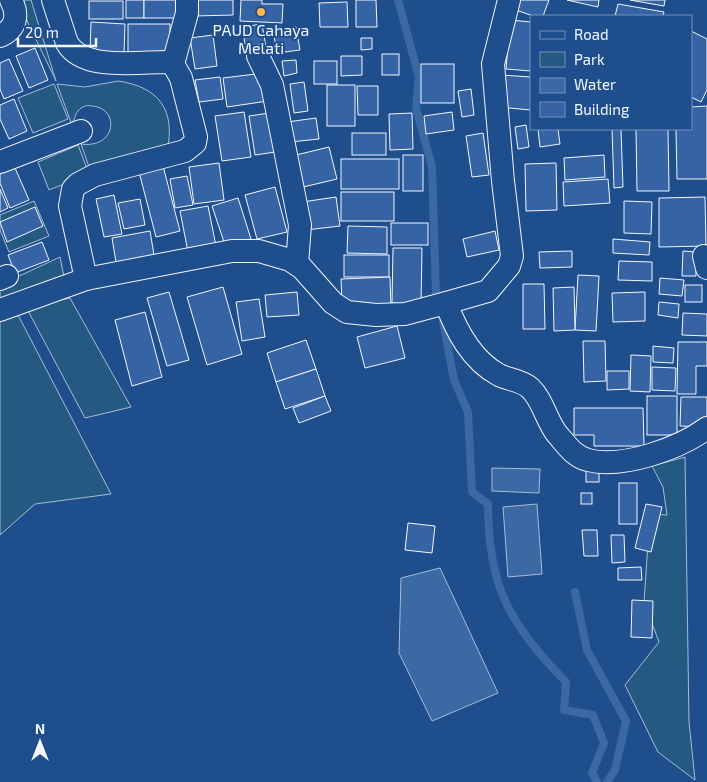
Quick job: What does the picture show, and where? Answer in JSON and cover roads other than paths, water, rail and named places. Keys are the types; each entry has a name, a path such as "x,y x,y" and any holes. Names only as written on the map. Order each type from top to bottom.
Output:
{"street":[{"path":"0,36 9,31 14,23 15,11 12,0"},
{"path":"53,0 67,43 71,50 79,56 95,62 166,62 173,64 181,78 192,120 195,143 190,148 176,154 95,175 78,184 73,189 70,206 86,279"},
{"path":"173,64 187,13 187,0"},
{"path":"0,310 86,279 232,251 259,251 281,256 297,264 342,310 352,314 405,314 488,292 509,266 512,256 503,181 493,64 509,0"},
{"path":"258,56 272,85 300,225 297,264"},
{"path":"0,162 81,131"},
{"path":"443,303 456,328 481,362 496,374 524,384 531,389 555,431 575,454 588,460 603,462 652,455 691,440 707,428"}],"water":[{"path":"492,468 540,469 539,493 492,491"},
{"path":"537,504 542,574 508,577 503,507"},
{"path":"440,568 498,693 432,721 399,653 401,578"}],"waterway":[{"path":"398,0 419,77 416,108 432,167 436,294 438,302"},
{"path":"443,321 454,380 468,412 472,492 488,504 492,559 498,581 516,622 546,661 566,682 564,710 593,715 604,743 592,773 597,782"},
{"path":"575,592 587,650 626,721 615,770 607,782"}],"place":[{"name":"PAUD Cahaya Melati","path":"261,12"}]}
